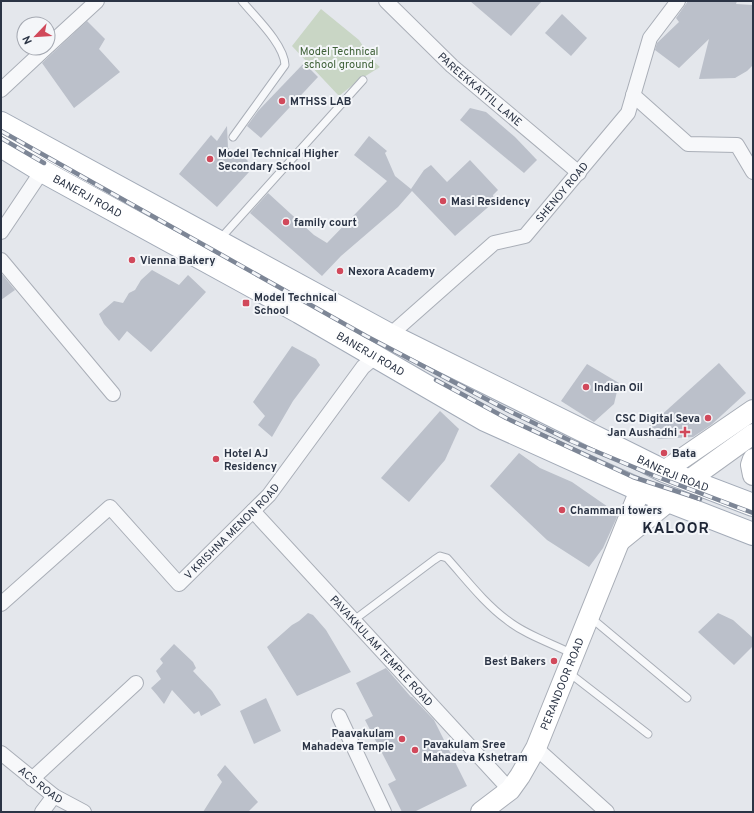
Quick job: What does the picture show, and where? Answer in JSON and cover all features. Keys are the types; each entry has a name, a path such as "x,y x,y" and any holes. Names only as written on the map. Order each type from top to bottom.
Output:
{"main road":[{"name":"BANERJI ROAD","path":"1,123 219,240 381,330 562,422 664,471 753,504"},
{"name":"BANERJI ROAD","path":"1,146 42,171 299,312 485,420 640,490 753,534"},
{"path":"367,352 381,330"},
{"path":"640,490 664,471 753,410"},
{"path":"556,452 562,422"},
{"path":"669,501 689,480 753,434"},
{"path":"753,458 751,465 753,475"},
{"name":"PERANDOOR ROAD","path":"481,812 510,790 536,748 640,490"},
{"name":"PERANDOOR ROAD","path":"620,541 669,501"}],"street":[{"path":"56,39 97,1"},
{"name":"PAREEKKATTIL LANE","path":"386,1 452,66 579,173"},
{"name":"SHENOY ROAD","path":"381,330 494,243 525,236 628,113 650,38 678,1"},
{"path":"1,90 37,56"},
{"path":"633,95 688,144 737,144 753,172"},
{"path":"1,232 42,171"},
{"path":"1,260 112,394"},
{"name":"V KRISHNA MENON ROAD","path":"1,604 110,507 179,584 269,495 363,367 367,352"},
{"name":"PAVAKKULAM TEMPLE ROAD","path":"253,511 510,790"},
{"path":"32,778 136,683"},
{"path":"339,716 384,812"},
{"path":"536,748 607,812"},
{"name":"ACS ROAD","path":"1,753 54,796 84,812"},
{"path":"42,812 54,796"}],"lane":[{"path":"233,137 285,65 285,58 280,48 242,1"},
{"path":"219,240 363,80"},
{"path":"354,620 434,560 440,556 447,558 494,610 507,621 570,662 648,734"},
{"path":"589,616 687,698"}],"green space":[{"name":"Model Technical school ground","path":"321,9 359,40 372,60 380,67 359,80 339,96 292,46"}],"building":[{"path":"470,1 542,1 511,36"},
{"path":"688,1 737,1 736,4 753,5 753,65 747,71 735,78 699,79 709,39 679,68 655,50 657,43 679,22 676,18"},
{"path":"562,14 587,38 571,56 545,33"},
{"path":"87,21 105,39 99,49 120,72 74,108 42,63 50,56 56,56 56,50"},
{"name":"MTHSS LAB","path":"304,63 318,77 261,138 247,126 258,111"},
{"path":"470,108 486,112 515,137 537,160 524,173 460,120"},
{"path":"227,126 228,148 238,155 242,155 248,161 244,167 249,172 217,207 179,174 211,135 217,141"},
{"path":"369,136 387,151 385,153 395,176 411,189 424,170 431,165 447,182 470,160 498,190 493,195 494,202 455,236 412,191 398,207 341,256 322,276 250,213 268,193 314,235 327,243 387,181 354,155"},
{"path":"152,270 179,285 188,275 206,292 151,352 127,331 119,341 104,324 99,314 114,301 123,303 129,293 135,290 141,280"},
{"path":"1,273 15,290 1,300"},
{"path":"292,346 316,359 320,365 293,401 272,437 258,425 265,416 253,402"},
{"path":"719,363 746,393 711,425 693,437 658,439 647,428"},
{"path":"587,364 619,383 614,404 594,422 561,401"},
{"path":"440,411 459,429 445,460 409,502 381,478"},
{"name":"Chammani towers","path":"519,453 540,468 572,482 611,509 617,517 603,548 589,567 547,540 490,486"},
{"path":"308,613 313,615 326,630 351,672 297,696 267,647"},
{"path":"718,613 733,620 753,638 753,646 734,665 698,632"},
{"path":"174,644 193,662 196,668 193,671 212,691 221,705 201,716 199,711 194,714 172,690 164,704 151,688 161,679 156,671 163,663 160,659"},
{"name":"Pavakulam Sree Mahadeva Kshetram","path":"386,668 411,697 434,720 467,786 414,812 402,812 388,784 396,780 365,720 373,716 356,683"},
{"path":"266,698 281,731 254,744 240,711"},
{"path":"225,765 258,802 248,812 203,812 222,782 217,775"}],"railway":[{"path":"1,131 366,336 507,410 571,441 655,476 753,513"},
{"path":"1,138 44,163"},
{"path":"436,380 506,418 633,477 700,499"}],"place":[{"name":"MTHSS LAB","path":"282,101"},
{"name":"Model Technical Higher Secondary School","path":"210,159"},
{"name":"Masi Residency","path":"443,201"},
{"name":"family court","path":"286,222"},
{"name":"Vienna Bakery","path":"132,260"},
{"name":"Nexora Academy","path":"340,271"},
{"name":"Model Technical School","path":"246,303"},
{"name":"Indian Oil","path":"586,387"},
{"name":"CSC Digital Seva","path":"708,418"},
{"name":"Jan Aushadhi","path":"685,432"},
{"name":"Bata","path":"664,453"},
{"name":"Hotel AJ Residency","path":"216,459"},
{"name":"Chammani towers","path":"562,510"},
{"name":"Best Bakers","path":"554,661"},
{"name":"Paavakulam Mahadeva Temple","path":"402,739"},
{"name":"Pavakulam Sree Mahadeva Kshetram","path":"415,750"}],"district":[{"name":"KALOOR","path":"676,528"}]}
